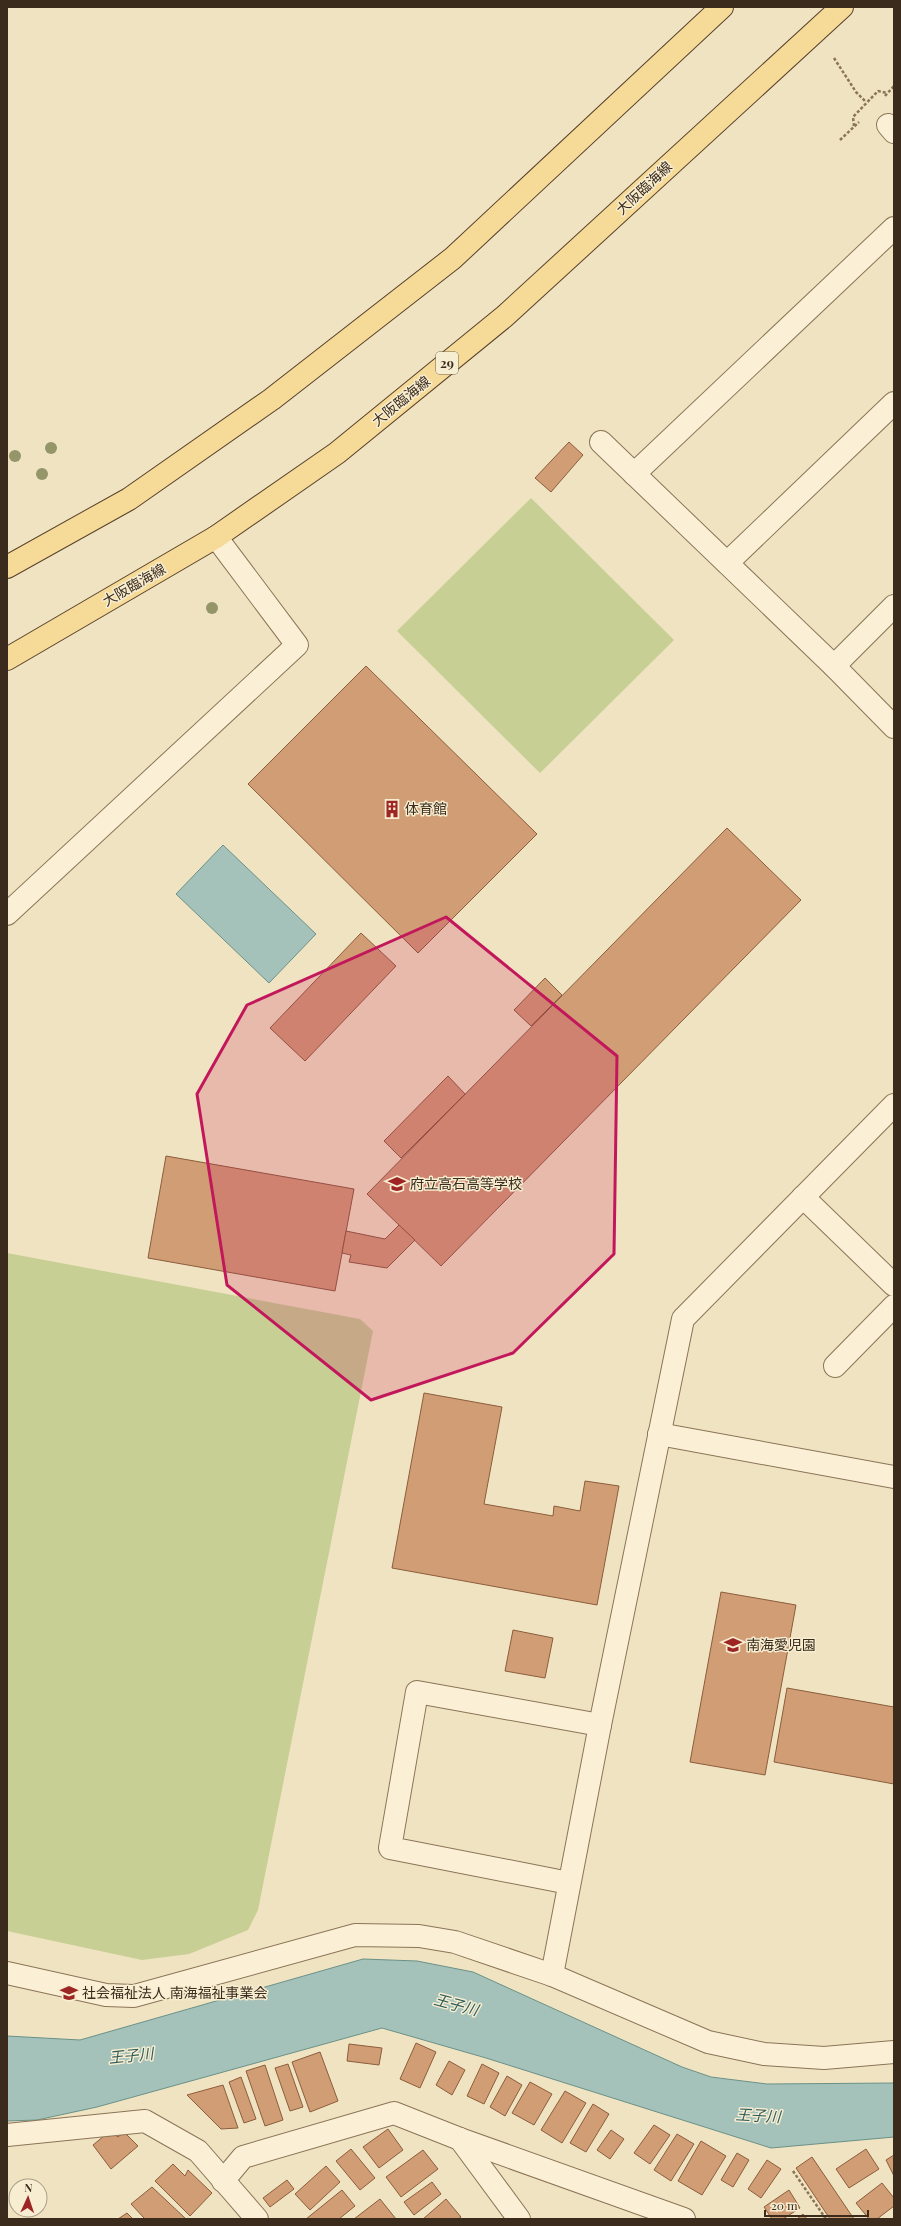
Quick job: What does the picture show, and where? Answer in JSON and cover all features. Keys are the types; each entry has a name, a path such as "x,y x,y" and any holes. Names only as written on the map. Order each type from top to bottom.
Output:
{"main road":[{"path":"7,567 142,490 272,400 453,258 722,7"},
{"name":"大阪臨海線","path":"7,659 216,538 337,452 505,316 842,7"}],"street":[{"path":"634,474 894,228"},
{"path":"727,563 894,403"},
{"path":"600,442 834,666 894,728"},
{"path":"7,914 297,645 216,538"},
{"path":"834,666 894,606"},
{"path":"552,1975 600,1725 683,1319 894,1105"},
{"path":"803,1197 894,1285"},
{"path":"835,1366 894,1306"},
{"path":"659,1434 894,1477"},
{"path":"569,1883 390,1848 417,1692 600,1725"},
{"path":"7,1973 106,1995 134,1996 355,1935 419,1936 455,1942 552,1975 708,2042 764,2054 824,2058 894,2052"},
{"path":"223,2181 243,2157 394,2113 460,2139 684,2219"},
{"path":"7,2135 145,2121 198,2151 257,2219"},
{"path":"460,2139 519,2219"}],"path":[{"path":"834,58 856,92 866,102"},
{"path":"854,127 853,117 866,102 878,90 887,93"},
{"path":"793,2171 826,2219"}],"highlighted area":[{"path":"446,917 617,1056 614,1254 513,1353 371,1400 227,1285 197,1094 247,1005"}],"green space":[{"path":"531,498 674,640 540,773 397,631"},
{"path":"7,1253 360,1319 373,1331 258,1910 248,1930 189,1954 142,1960 7,1931"}],"water":[{"path":"223,845 316,934 269,983 176,894"},
{"name":"王子川","path":"363,1959 417,1961 473,1972 682,2067 711,2077 767,2084 894,2083 894,2137 771,2148 486,2058 382,2028 97,2107 37,2120 7,2121 7,2036 80,2040"}],"building":[{"path":"569,442 583,455 551,492 535,478"},
{"name":"体育館","path":"366,666 537,834 418,953 248,784"},
{"path":"727,828 801,900 441,1266 367,1194"},
{"path":"361,933 396,966 305,1061 270,1028"},
{"path":"545,978 562,995 531,1026 514,1010"},
{"path":"448,1076 465,1094 401,1158 384,1141"},
{"path":"166,1156 354,1189 335,1291 148,1258"},
{"path":"399,1225 415,1240 387,1268 349,1262 351,1255 342,1253 346,1231 385,1239"},
{"path":"424,1393 502,1407 484,1504 553,1516 554,1506 580,1511 585,1481 619,1486 597,1605 392,1568"},
{"path":"721,1592 796,1605 765,1775 690,1762"},
{"path":"513,1630 553,1638 545,1678 505,1671"},
{"path":"787,1688 894,1707 894,1784 774,1762"},
{"path":"416,2043 436,2052 420,2088 400,2079"},
{"path":"349,2044 382,2048 379,2065 347,2061"},
{"path":"320,2052 338,2101 310,2112 292,2062"},
{"path":"449,2061 465,2070 452,2095 436,2085"},
{"path":"288,2064 303,2107 290,2111 275,2068"},
{"path":"482,2064 499,2073 484,2104 467,2096"},
{"path":"265,2065 283,2120 265,2126 246,2071"},
{"path":"507,2076 522,2085 505,2116 490,2107"},
{"path":"241,2077 256,2119 244,2123 229,2082"},
{"path":"530,2082 552,2094 534,2125 512,2113"},
{"path":"223,2085 238,2128 221,2129 187,2095"},
{"path":"565,2091 586,2103 562,2143 541,2130"},
{"path":"593,2104 609,2114 586,2152 570,2143"},
{"path":"654,2125 670,2135 650,2164 634,2153"},
{"path":"388,2129 403,2150 379,2168 363,2147"},
{"path":"611,2130 624,2139 610,2159 597,2150"},
{"path":"110,2131 118,2137 124,2132 138,2146 111,2169 93,2145"},
{"path":"677,2134 694,2144 671,2181 654,2170"},
{"path":"701,2141 726,2156 702,2195 678,2181"},
{"path":"351,2149 375,2178 360,2190 336,2161"},
{"path":"866,2149 879,2169 849,2188 836,2169"},
{"path":"423,2150 438,2169 401,2197 386,2177"},
{"path":"737,2153 749,2160 733,2187 721,2180"},
{"path":"894,2155 894,2176 886,2160"},
{"path":"812,2157 854,2219 830,2219 796,2168"},
{"path":"767,2160 781,2169 761,2198 748,2189"},
{"path":"173,2164 185,2176 188,2170 212,2193 190,2216 155,2181"},
{"path":"326,2166 340,2182 310,2210 295,2194"},
{"path":"287,2180 294,2189 270,2207 263,2198"},
{"path":"432,2182 441,2194 414,2215 404,2202"},
{"path":"882,2183 894,2198 894,2206 877,2219 869,2219 856,2203"},
{"path":"152,2187 186,2219 145,2219 131,2204"},
{"path":"342,2190 355,2206 339,2219 306,2219"},
{"path":"789,2190 800,2208 783,2219 772,2219 764,2207"},
{"path":"380,2199 396,2219 354,2219"},
{"path":"446,2199 461,2217 458,2219 423,2219"},
{"path":"127,2213 133,2219 118,2219"},
{"path":"803,2214 807,2219 797,2219"}],"place":[{"name":"体育館","path":"392,809"},
{"name":"府立高石高等学校","path":"397,1184"},
{"name":"南海愛児園","path":"733,1645"},
{"name":"社会福祉法人 南海福祉事業会","path":"69,1993"}]}
